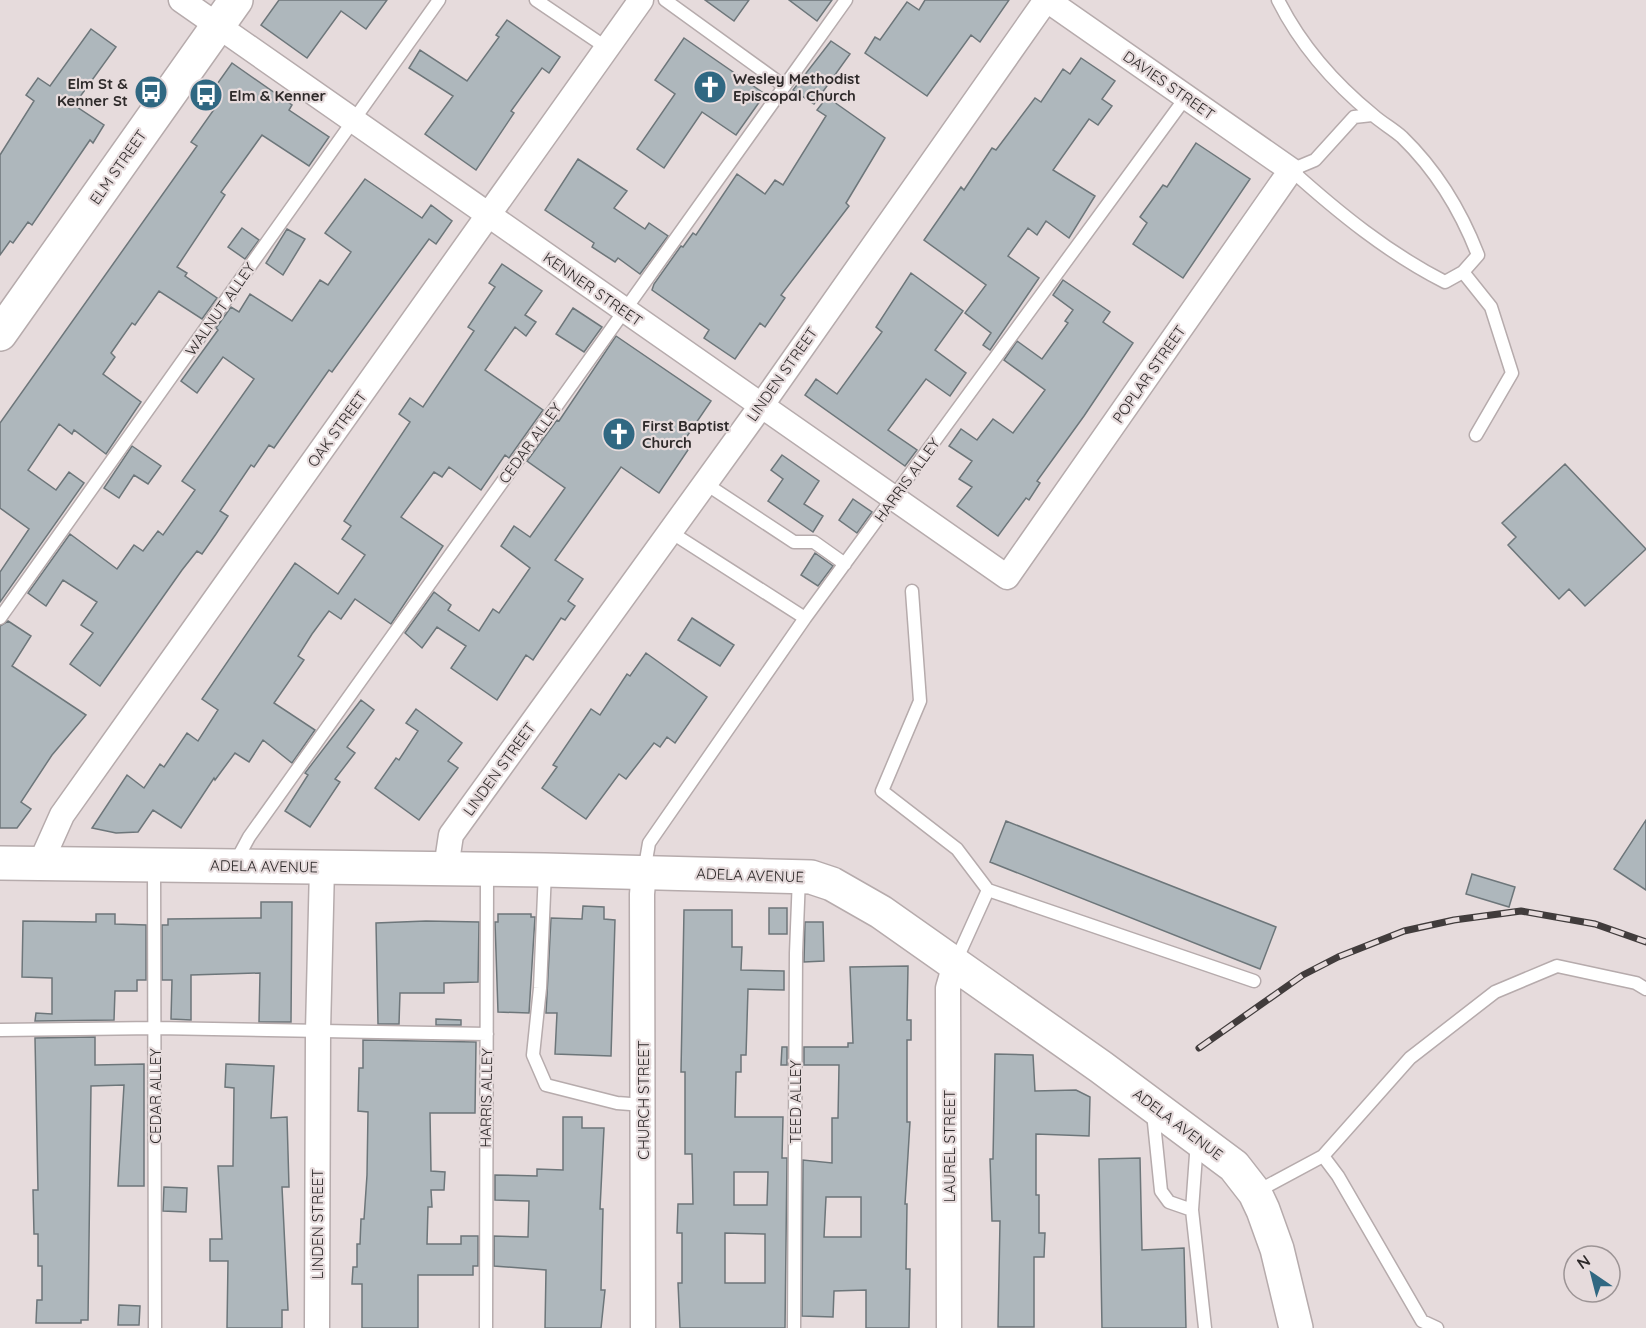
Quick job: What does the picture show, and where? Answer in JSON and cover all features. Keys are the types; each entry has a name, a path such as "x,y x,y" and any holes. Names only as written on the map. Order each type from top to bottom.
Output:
{"street":[{"name":"KENNER STREET","path":"181,0 227,13 353,122 1007,577"},
{"name":"OAK STREET","path":"41,862 62,815 641,0"},
{"name":"DAVIES STREET","path":"1046,0 1292,171"},
{"name":"LINDEN STREET","path":"446,868 451,836 760,406 1046,0"},
{"name":"ELM STREET","path":"0,334 227,13"},
{"name":"POPLAR STREET","path":"1007,577 1292,171"},
{"name":"ADELA AVENUE","path":"0,863 446,868 811,877 842,890 880,912 1151,1103 1234,1166 1255,1192 1277,1249 1296,1328"},
{"name":"LINDEN STREET","path":"317,1328 318,1031 322,867"},
{"name":"CHURCH STREET","path":"643,1328 642,894 644,872"},
{"name":"LAUREL STREET","path":"950,1328 948,988 954,964"}],"lane":[{"name":"WALNUT ALLEY","path":"0,618 439,0"},
{"path":"536,0 607,48"},
{"path":"665,0 784,86"},
{"name":"CEDAR ALLEY","path":"233,865 249,837 846,0"},
{"path":"1278,0 1290,24 1330,74 1372,115 1401,137 1435,176 1464,218 1478,255 1463,272 1445,282 1404,261 1337,211 1292,171 1315,160 1354,117 1372,115"},
{"name":"HARRIS ALLEY","path":"644,872 649,843 805,618 1186,96"},
{"path":"1463,272 1491,307 1512,373 1476,435"},
{"path":"704,482 794,542 814,542 845,564"},
{"path":"669,531 805,618"},
{"path":"912,591 920,701 882,791 957,849 988,890 1254,981"},
{"name":"CEDAR ALLEY","path":"154,865 155,1328"},
{"name":"HARRIS ALLEY","path":"486,1328 487,869"},
{"path":"545,870 540,987 533,1055 539,1074 546,1085 617,1103 644,1106"},
{"name":"TEED ALLEY","path":"794,1328 795,964 799,876"},
{"path":"954,964 988,890"},
{"path":"1255,1192 1323,1156 1410,1058 1495,992 1557,966 1636,983 1646,989"},
{"path":"0,1029 156,1028 487,1034"},
{"path":"1151,1103 1161,1191 1169,1202 1192,1210"},
{"path":"1197,1137 1192,1210 1205,1328"},
{"path":"1323,1156 1338,1176 1422,1321 1437,1328"}],"building":[{"path":"279,0 387,0 366,29 341,11 307,58 261,25"},
{"path":"705,0 749,0 734,21"},
{"path":"789,0 832,0 817,21"},
{"path":"925,0 1009,0 980,42 971,35 927,96 865,53 875,37 880,40 907,2 919,10"},
{"path":"507,20 560,57 549,73 542,68 511,111 514,113 476,170 425,134 453,96 409,68 420,50 467,81 499,37 496,35"},
{"path":"91,29 116,47 74,105 104,125 93,143 90,140 32,225 28,222 13,243 10,241 0,255 0,155 34,101 26,95 38,78 50,86"},
{"name":"Wesley Methodist Episcopal Church","path":"684,38 765,94 736,135 702,112 664,168 637,149 675,94 655,80"},
{"path":"831,41 850,54 814,104 793,90"},
{"path":"1081,58 1115,81 1102,99 1112,106 1098,125 1089,119 1053,170 1095,196 1069,238 1046,221 1037,235 1028,228 1008,256 1039,278 990,350 983,345 991,333 965,313 986,285 924,240 961,187 964,190 992,148 996,150 1035,98 1041,102 1063,69 1070,74"},
{"path":"232,63 292,105 289,110 329,137 309,166 262,135 221,192 225,195 177,267 187,273 185,276 217,298 202,319 159,291 135,325 132,323 111,353 115,357 103,374 141,402 106,454 74,430 72,434 59,424 28,470 56,490 69,472 84,483 0,602 0,572 29,529 0,508 0,423 197,146 191,142 220,101 210,94"},
{"path":"827,97 885,138 846,203 849,206 781,295 785,298 765,327 760,323 735,359 704,338 709,330 652,290 654,284 681,246 683,247 693,233 696,235 737,174 765,194 775,180 783,185 826,116 817,110"},
{"path":"1196,143 1250,179 1183,278 1133,244 1147,223 1140,217 1163,185 1167,187"},
{"path":"578,159 627,191 614,208 645,229 649,223 668,236 640,274 618,258 615,262 592,247 594,243 545,210"},
{"path":"365,179 422,218 431,205 452,221 436,244 429,239 332,372 329,370 274,448 269,445 254,467 251,465 220,511 228,516 216,534 202,554 197,551 182,570 100,686 70,664 93,633 81,625 97,602 63,580 46,606 28,593 70,534 117,569 134,545 143,551 158,531 163,535 195,490 182,481 254,379 223,357 197,393 181,381 218,330 216,328 231,307 239,312 250,294 292,321 320,280 328,285 351,252 325,233"},
{"path":"242,228 259,240 245,259 228,247"},
{"path":"287,229 305,239 283,275 266,263"},
{"path":"502,264 542,291 525,315 536,322 526,336 515,327 485,370 543,410 509,458 505,455 481,490 449,467 442,477 434,472 401,517 443,546 391,624 355,599 341,619 329,611 312,634 298,656 304,660 274,703 315,730 292,763 263,740 249,762 235,753 215,780 214,778 181,828 153,810 138,832 116,833 92,828 127,775 144,788 160,764 164,767 187,733 198,741 218,710 202,699 295,563 338,594 365,555 342,539 351,526 344,521 410,422 399,414 410,398 423,407 474,331 468,327 495,287 489,283"},
{"path":"911,273 963,311 935,350 966,373 950,396 926,379 888,430 917,450 905,466 805,395 816,379 837,394 882,332 876,327"},
{"path":"1063,280 1110,312 1103,322 1133,343 1037,481 1040,483 1029,500 1026,498 998,536 957,506 972,487 959,479 972,461 949,446 961,429 977,440 993,419 1013,433 1045,390 1004,360 1017,341 1042,359 1068,323 1065,321 1073,310 1053,295"},
{"path":"573,308 602,327 584,352 556,334"},
{"path":"616,336 711,401 681,445 688,450 659,493 621,467 555,560 583,579 568,601 575,606 565,620 561,618 533,660 526,655 497,700 451,668 466,646 437,627 422,648 405,633 434,592 451,605 448,610 479,631 493,609 499,613 530,568 501,546 514,526 530,537 565,488 527,461 557,420 559,421"},
{"path":"132,446 161,466 148,484 134,475 119,498 104,488"},
{"path":"782,455 819,481 804,504 823,516 813,532 768,501 783,479 771,470"},
{"path":"1565,464 1646,549 1585,606 1569,589 1559,599 1508,545 1516,537 1502,523"},
{"path":"853,499 872,512 857,533 839,520"},
{"path":"815,553 833,566 818,586 801,575"},
{"path":"692,618 734,645 720,666 678,640"},
{"path":"8,621 31,636 12,666 86,715 52,755 21,802 31,809 17,828 0,828 0,626"},
{"path":"646,653 707,697 675,743 667,737 660,747 654,743 626,779 619,774 586,819 542,788 557,767 553,765 591,709 600,715 627,674 630,676"},
{"path":"361,700 374,710 347,747 355,753 335,779 340,782 310,827 285,811 308,775 305,773"},
{"path":"416,709 462,743 448,761 458,768 419,820 375,788 396,758 399,760 418,731 406,723"},
{"path":"1646,820 1646,890 1614,869"},
{"path":"1006,821 1276,927 1260,969 990,862"},
{"path":"1472,874 1515,887 1509,907 1466,894"},
{"path":"261,902 292,902 291,1022 259,1022 260,973 191,975 191,1020 171,1019 172,980 162,980 162,925 168,925 168,919 261,918"},
{"path":"583,906 604,907 604,919 615,920 611,1056 555,1054 557,1013 546,1013 551,918 582,919"},
{"path":"769,908 787,908 787,934 769,934"},
{"path":"684,910 732,910 732,947 742,947 741,970 784,971 784,990 748,989 746,1055 741,1055 741,1072 736,1072 735,1117 783,1117 782,1158 787,1158 785,1328 680,1328 678,1283 682,1283 682,1233 677,1233 678,1204 693,1204 692,1154 685,1154 685,1072 681,1072","holes":["734,1172 768,1172 767,1205 734,1205","725,1233 765,1234 765,1283 725,1283"]},
{"path":"96,914 115,914 115,924 146,925 146,980 137,980 137,991 115,991 114,1020 35,1021 36,1013 52,1014 52,978 22,977 23,921 96,922"},
{"path":"498,914 531,914 531,917 535,917 529,1013 498,1012 495,922 498,922"},
{"path":"479,922 478,982 444,983 444,993 400,993 399,1024 378,1024 376,923"},
{"path":"805,922 823,922 824,961 804,962"},
{"path":"908,966 907,1020 911,1020 911,1040 907,1040 907,1122 910,1122 905,1204 907,1204 906,1269 910,1269 909,1328 866,1328 866,1290 834,1291 833,1317 802,1316 803,1160 832,1163 832,1118 838,1118 839,1065 804,1065 804,1047 848,1047 848,1043 853,1043 850,967","holes":["826,1197 861,1197 861,1237 824,1237"]},
{"path":"436,1019 461,1020 461,1025 436,1025"},
{"path":"95,1037 95,1065 144,1064 144,1186 118,1186 124,1085 91,1086 88,1320 81,1320 81,1323 36,1323 37,1300 42,1300 42,1266 38,1266 38,1234 34,1234 33,1190 38,1190 35,1038"},
{"path":"363,1040 476,1042 475,1113 430,1113 431,1171 445,1172 444,1190 431,1190 432,1207 428,1207 427,1244 461,1244 461,1236 478,1236 478,1266 473,1266 473,1275 418,1275 418,1328 362,1328 362,1284 352,1284 353,1267 357,1267 357,1244 360,1244 361,1219 364,1219 367,1175 368,1112 358,1111 359,1068 363,1068"},
{"path":"782,1047 787,1047 787,1065 781,1065"},
{"path":"995,1054 1033,1055 1035,1091 1076,1090 1090,1097 1089,1136 1036,1134 1036,1195 1039,1195 1039,1233 1045,1233 1044,1257 1034,1257 1034,1327 998,1327 1000,1221 992,1221 990,1159 993,1159"},
{"path":"226,1064 274,1066 271,1118 287,1117 289,1187 282,1187 288,1310 282,1310 282,1328 227,1328 228,1261 210,1261 210,1239 222,1239 218,1166 233,1166 234,1088 225,1087"},
{"path":"563,1117 582,1117 582,1128 604,1128 600,1209 603,1209 601,1290 605,1290 601,1328 545,1328 546,1270 494,1266 494,1236 528,1237 529,1201 495,1200 495,1175 537,1176 537,1169 563,1170"},
{"path":"1140,1158 1142,1250 1184,1248 1186,1328 1102,1328 1099,1159"},
{"path":"164,1187 187,1188 186,1212 163,1211"},
{"path":"119,1305 140,1306 139,1325 118,1325"}],"railway":[{"path":"1199,1048 1303,975 1338,957 1404,931 1454,920 1521,911 1595,924 1646,942"}],"place":[{"name":"Wesley Methodist Episcopal Church","path":"710,87"},
{"name":"Elm St & Kenner St","path":"151,92"},
{"name":"Elm & Kenner","path":"206,95"},
{"name":"First Baptist Church","path":"619,434"}]}
